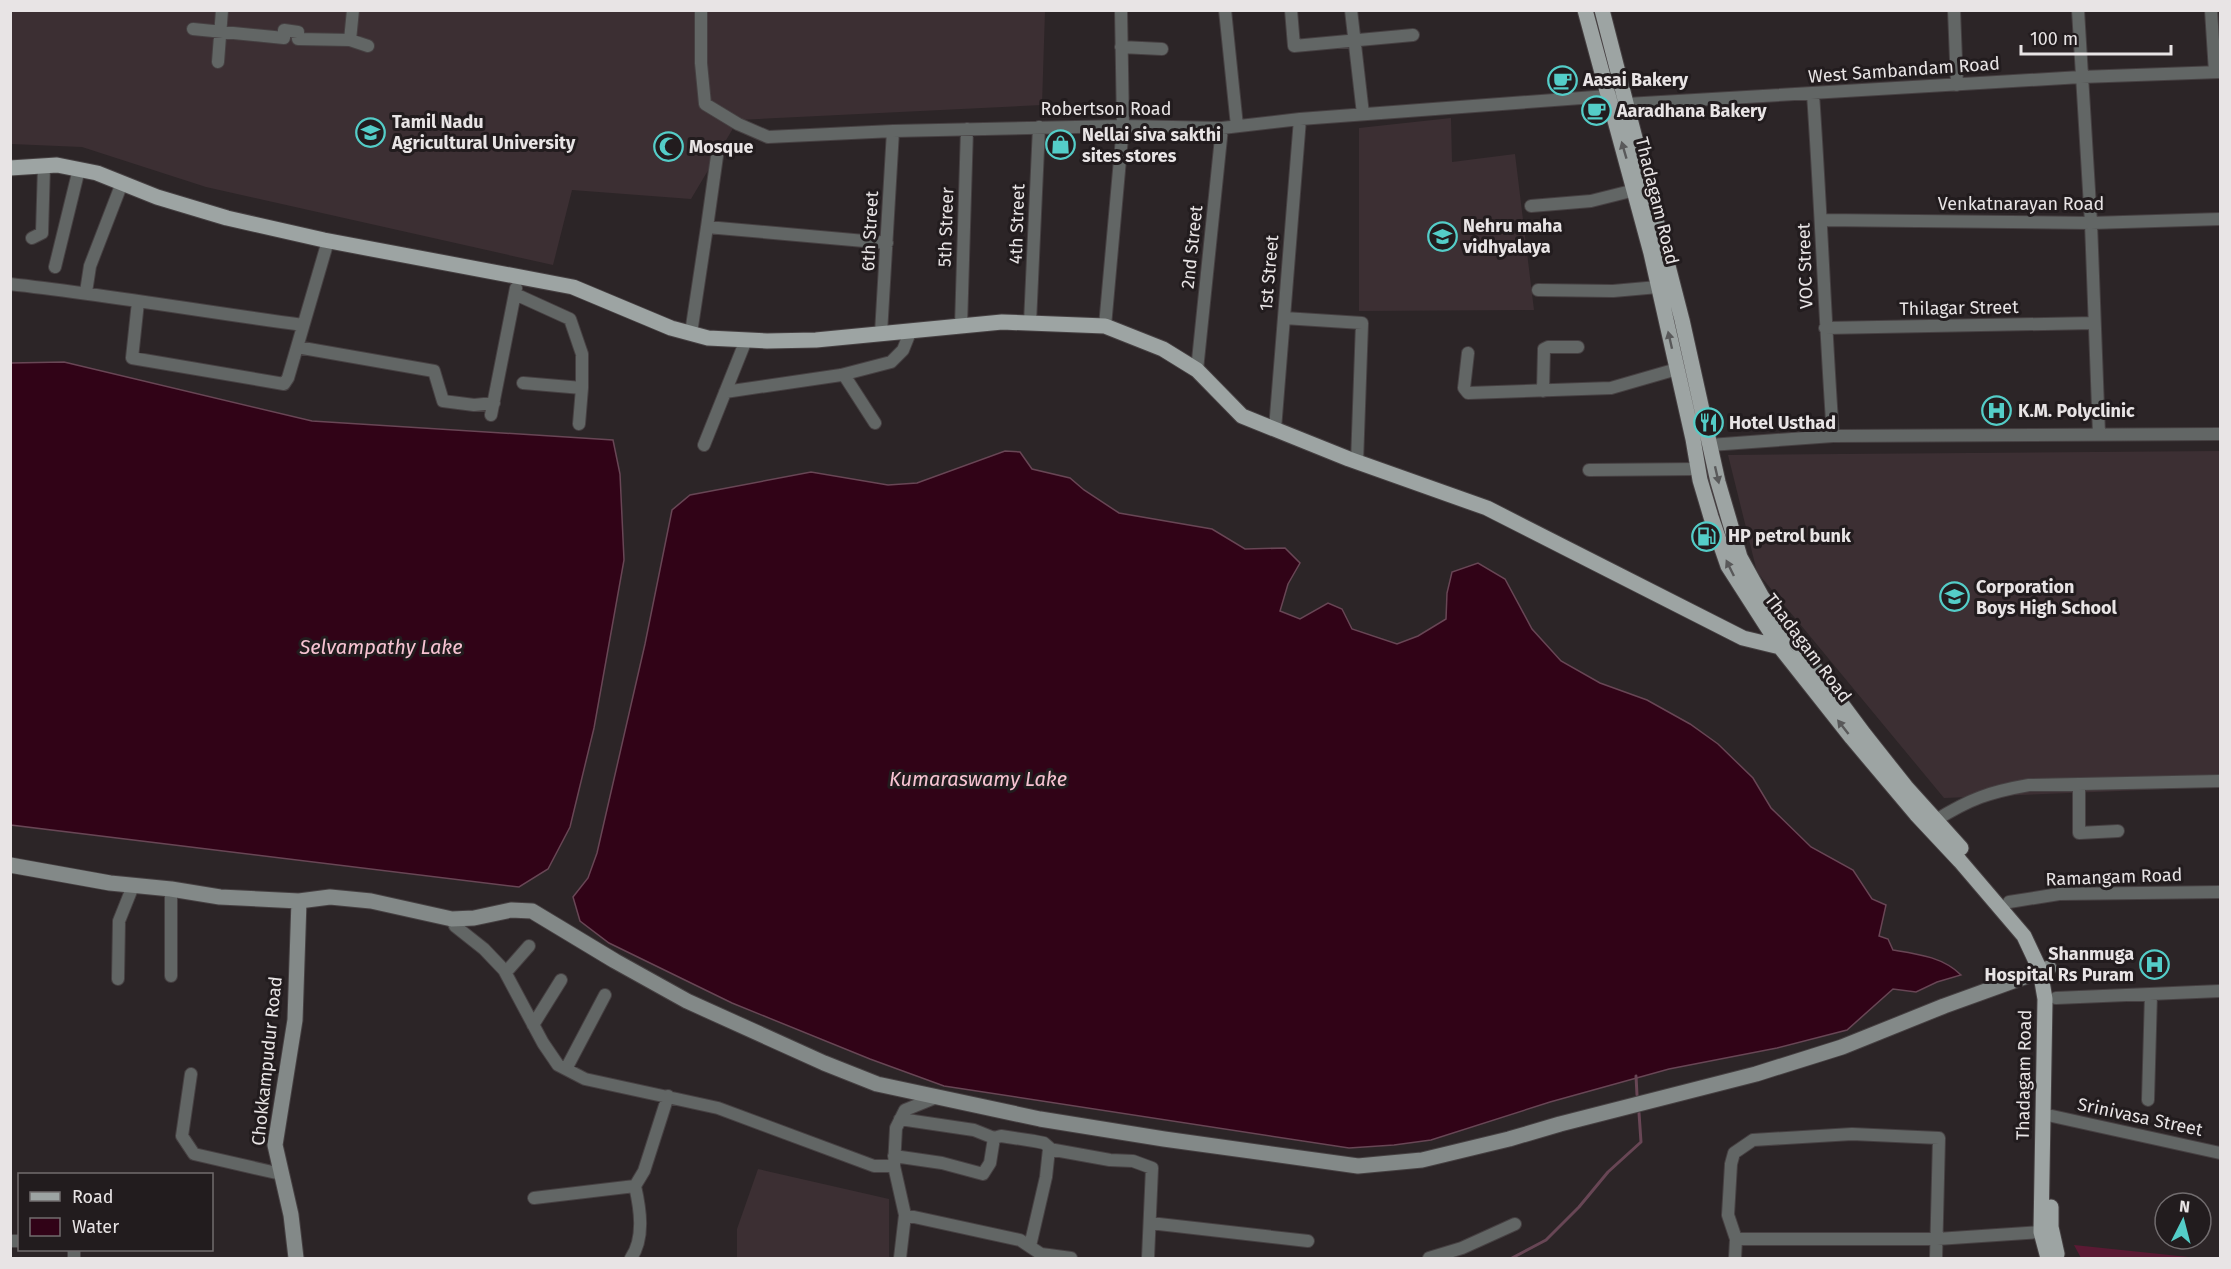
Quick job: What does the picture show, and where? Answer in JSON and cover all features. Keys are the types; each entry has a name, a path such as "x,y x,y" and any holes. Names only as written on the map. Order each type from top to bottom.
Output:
{"main road":[{"name":"Thadagam Road","path":"1585,10 1635,190 1698,469 1728,566 1916,814 2024,936 2045,969"},
{"name":"Thadagam Road","path":"1602,10 1679,309 1723,501 1740,557 1786,642 1892,770 2009,902 2036,938 2050,994 2051,1227 2058,1258"},
{"path":"10,168 57,165 97,173 157,197 227,218 328,241 573,287 671,328 708,338 816,340 1002,322 1106,326 1163,349 1197,370 1242,416 1357,462 1487,508 1743,638 1786,642"},
{"name":"Thadagam Road","path":"2048,1258 2041,1232 2050,994"}],"street":[{"path":"219,62 222,10"},
{"path":"350,40 353,10"},
{"name":"Robertson Road","path":"701,10 701,63 705,104 738,124 768,137 1039,127 1222,128 1300,119 1608,96"},
{"path":"1106,326 1123,126 1121,10"},
{"path":"1225,10 1237,126"},
{"path":"1291,10 1294,46 1413,35"},
{"path":"1351,10 1363,114"},
{"path":"1954,10 1957,85"},
{"path":"2078,10 2091,223 2099,434"},
{"path":"2211,10 2218,72"},
{"path":"193,29 284,38 284,30 298,32 298,39 350,40 368,46"},
{"path":"1121,47 1162,48"},
{"name":"West Sambandam Road","path":"1627,104 2081,76 2218,72"},
{"name":"VOC Street","path":"1813,94 1833,436"},
{"path":"1608,96 1627,104"},
{"name":"1st Street","path":"1275,429 1300,119"},
{"name":"4th Street","path":"1030,323 1039,127"},
{"name":"2nd Street","path":"1197,370 1222,128"},
{"name":"5th Streer","path":"961,326 967,129"},
{"name":"6th Street","path":"881,333 893,131"},
{"path":"691,333 717,156"},
{"path":"32,238 42,233 44,166"},
{"path":"55,267 79,170"},
{"path":"86,292 90,266 122,183"},
{"path":"1531,206 1591,201 1635,190"},
{"name":"Venkatnarayan Road","path":"1822,220 2091,223 2220,219"},
{"path":"706,227 887,243"},
{"path":"138,302 132,358 284,384 288,378 328,241"},
{"path":"297,347 434,371 443,400 493,409 518,278"},
{"path":"10,284 86,292 138,302 303,325"},
{"path":"1538,290 1613,291 1658,287"},
{"path":"515,294 570,319 582,354 579,424"},
{"path":"1284,318 1362,322 1357,462"},
{"name":"Thilagar Street","path":"1826,328 2094,323"},
{"path":"725,392 844,375 891,362 903,350 911,330"},
{"path":"704,445 746,340"},
{"path":"1543,391 1544,349 1578,347"},
{"path":"1468,353 1465,391 1611,388 1677,369"},
{"path":"844,375 875,423"},
{"path":"523,383 582,388"},
{"path":"1710,445 1833,436 2220,434"},
{"path":"1589,470 1698,469"},
{"path":"1936,820 1967,801 1997,791 2029,785 2220,781"},
{"path":"2079,784 2079,833 2118,831"},
{"path":"10,864 133,886 220,897 299,901 330,897 360,899 452,919 474,918 511,910 532,911 687,1001 824,1063 877,1084 1062,1123 1358,1166 1422,1160 1756,1074 1842,1047 2045,969"},
{"path":"118,979 118,921 133,886"},
{"path":"171,889 171,976"},
{"name":"Ramangam Road","path":"2009,902 2059,894 2220,892"},
{"name":"Chokkampudur Road","path":"296,1258 291,1215 275,1145 295,1020 299,901"},
{"path":"452,919 455,926 484,949 506,972 533,1025 558,1065 585,1079 718,1108 874,1166 894,1161 942,1163 983,1174 990,1163 994,1138"},
{"path":"506,972 529,946"},
{"path":"533,1025 561,980"},
{"path":"2050,994 2220,991"},
{"path":"2148,1100 2151,994"},
{"path":"566,1069 605,995"},
{"path":"191,1074 182,1136 194,1154 281,1174"},
{"path":"632,1258 638,1250 641,1211 635,1185 644,1171 668,1096"},
{"path":"900,1258 905,1215 894,1161 896,1128 905,1110 937,1097"},
{"name":"Srinivasa Street","path":"2052,1116 2220,1152"},
{"path":"900,1119 974,1130 994,1138 1001,1136 1034,1141 1044,1143 1051,1149 1110,1160 1133,1161 1152,1168 1148,1258"},
{"path":"1735,1258 1737,1239 1728,1215 1731,1164 1734,1153 1754,1140 1852,1134 1939,1138 1936,1258"},
{"path":"1030,1246 1051,1149"},
{"path":"534,1198 635,1185"},
{"path":"905,1215 1020,1239 1041,1254 1071,1258"},
{"path":"1150,1223 1308,1241"},
{"path":"1429,1258 1462,1248 1515,1224"},
{"path":"1737,1239 1937,1239 2041,1232"}],"shaded area":[{"name":"Tamil Nadu Agricultural University","path":"10,11 1045,11 1042,105 738,120 691,199 572,190 553,265 206,187 82,147 11,144"},
{"name":"Nehru maha vidhyalaya","path":"1451,118 1452,162 1515,154 1534,310 1359,311 1359,128"},
{"path":"2220,451 2220,787 1944,798 1757,572 1728,455"},
{"path":"758,1169 889,1199 889,1258 737,1258 737,1229"},
{"path":"2074,1245 2198,1258 2081,1258"}],"water":[{"name":"Selvampathy Lake","path":"64,362 312,421 613,440 620,474 624,560 594,728 570,827 548,869 519,887 11,825 11,363"},
{"name":"Kumaraswamy Lake","path":"1005,451 1020,452 1032,469 1070,478 1119,513 1212,529 1245,549 1285,548 1300,563 1288,584 1280,611 1300,619 1328,603 1342,609 1352,629 1397,644 1418,636 1446,619 1447,593 1452,572 1478,563 1505,579 1532,629 1561,661 1600,683 1647,700 1690,724 1718,744 1753,778 1771,808 1811,847 1853,870 1872,899 1886,905 1879,936 1888,939 1893,950 1938,960 1961,975 1937,982 1916,992 1893,989 1847,1030 1777,1048 1669,1069 1550,1102 1431,1140 1349,1148 944,1086 870,1059 732,1003 609,943 580,921 573,897 588,878 597,853 645,644 672,510 690,495 811,472 888,485 917,483"}],"waterway":[{"path":"1636,1076 1637,1095"},
{"path":"1512,1258 1546,1240 1579,1207 1608,1172 1641,1142 1639,1113"}],"place":[{"name":"Aasai Bakery","path":"1562,80"},
{"name":"Aaradhana Bakery","path":"1596,111"},
{"name":"Tamil Nadu Agricultural University","path":"371,132"},
{"name":"Nellai siva sakthi sites stores","path":"1061,145"},
{"name":"Mosque","path":"668,147"},
{"name":"Nehru maha vidhyalaya","path":"1442,236"},
{"name":"K.M. Polyclinic","path":"1997,411"},
{"name":"Hotel Usthad","path":"1708,423"},
{"name":"HP petrol bunk","path":"1707,536"},
{"name":"Corporation Boys High School","path":"1955,597"},
{"name":"Shanmuga Hospital Rs Puram","path":"2155,964"}]}
